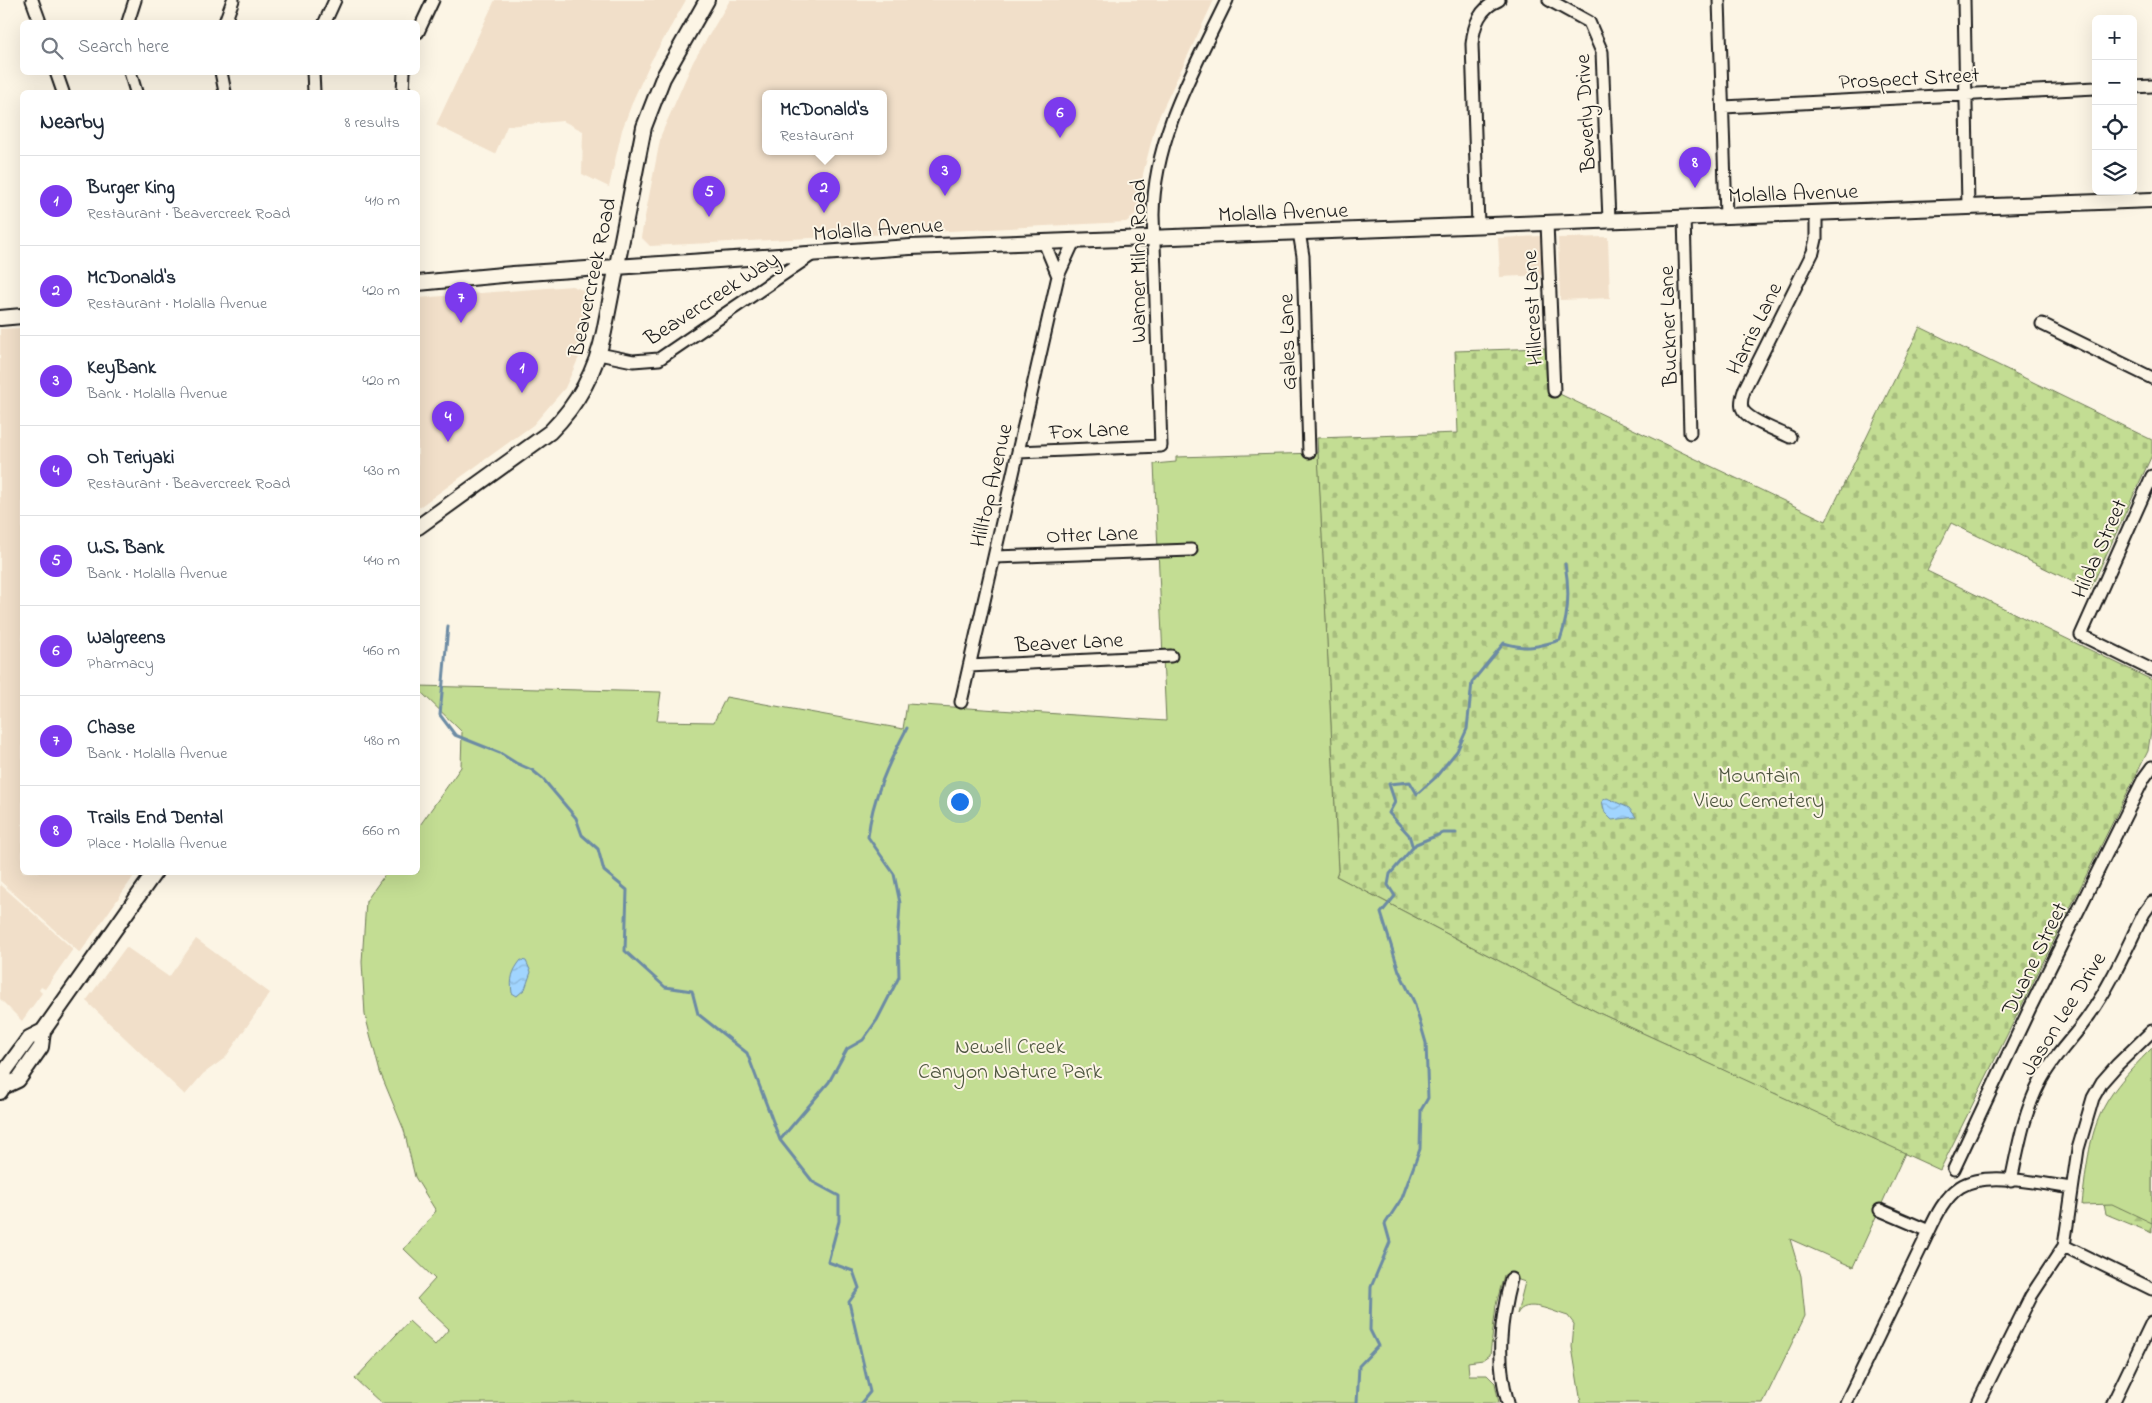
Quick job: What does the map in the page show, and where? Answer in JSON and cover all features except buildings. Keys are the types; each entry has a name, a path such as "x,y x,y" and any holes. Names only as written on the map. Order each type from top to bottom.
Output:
{"main road":[{"name":"Beavercreek Road","path":"420,526 550,432 576,403 591,375 599,354 641,142 649,112 675,56 707,0"},
{"name":"Molalla Avenue","path":"420,283 513,274 910,246 2152,200"},
{"path":"0,318 20,316"},
{"path":"2,1089 18,1080 41,1047 43,1031 153,875"}],"street":[{"path":"32,0 39,20"},
{"path":"129,20 135,0"},
{"path":"226,20 233,0"},
{"path":"325,20 335,0"},
{"path":"420,28 433,0"},
{"name":"Warner Milne Road","path":"1161,446 1154,183 1164,139 1227,0"},
{"path":"1478,225 1472,38 1480,15 1487,7 1499,0"},
{"name":"Beverly Drive","path":"1549,0 1589,22 1602,52 1609,220"},
{"path":"1719,0 1724,107 1726,216"},
{"path":"1964,0 1968,207"},
{"path":"57,75 62,90"},
{"path":"131,75 135,90"},
{"path":"222,75 225,90"},
{"path":"313,75 314,90"},
{"path":"403,90 404,75"},
{"path":"2137,86 2152,86"},
{"name":"Prospect Street","path":"1724,107 2092,88"},
{"name":"Harris Lane","path":"1790,437 1750,418 1745,413 1742,401 1745,388 1813,252 1816,239 1816,212"},
{"name":"Buckner Lane","path":"1684,218 1690,433"},
{"name":"Hillcrest Lane","path":"1547,223 1554,391"},
{"name":"Gales Lane","path":"1299,232 1303,256 1308,452"},
{"name":"Hilltop Avenue","path":"961,702 1058,276 1074,241"},
{"path":"1044,242 1058,276"},
{"name":"Beavercreek Way","path":"599,354 634,361 654,361 664,357 730,309 813,254"},
{"path":"2042,324 2152,378"},
{"name":"Fox Lane","path":"1018,452 1161,446"},
{"name":"Hilda Street","path":"2152,476 2081,635 2152,670"},
{"name":"Otter Lane","path":"994,556 1191,550"},
{"name":"Beaver Lane","path":"969,666 1171,656"},
{"name":"Duane Street","path":"1954,1169 2037,993 2140,785 2152,767"},
{"name":"Jason Lee Drive","path":"2011,1181 2021,1136 2039,1084 2052,1059 2090,1015 2104,992 2144,913 2152,902"},
{"path":"1978,1403 2031,1296 2064,1246 2081,1133 2093,1098 2102,1082 2152,1031"},
{"path":"1846,1403 1929,1231 1943,1206 1958,1189 1969,1182 1985,1178 2072,1188"},
{"path":"1880,1210 1929,1231"},
{"path":"2064,1246 2152,1289"},
{"path":"1508,1403 1502,1380 1499,1355 1503,1310 1511,1278"},
{"path":"2113,1403 2152,1322"}],"shaded area":[{"path":"495,0 686,0 651,61 634,98 622,130 609,187 582,174 583,131 563,121 507,126 495,154 436,125"},
{"path":"730,0 1214,0 1156,123 1143,174 1140,207 1134,216 1126,222 650,246 641,237 661,135 693,62"},
{"path":"1541,236 1543,275 1500,277 1498,238"},
{"path":"1608,237 1610,298 1560,300 1558,238"},
{"path":"572,286 588,292 592,306 580,355 565,388 533,425 420,507 420,298"},
{"path":"20,328 20,875 135,875 80,953 0,881 0,329"},
{"path":"0,884 73,949 45,989 41,987 39,990 42,993 22,1021 0,999"},
{"path":"196,939 270,993 225,1058 203,1074 185,1095 86,1001 126,947 169,977"}],"green space":[{"name":"Mountain View Cemetery","path":"1920,327 2152,440 2152,455 2090,590 1951,523 1927,571 2152,680 2152,724 2148,751 1940,1170 1599,1013 1336,876 1338,871 1317,438 1458,433 1455,351 1545,348 1547,388 1826,521"},
{"name":"Newell Creek Canyon Nature Park","path":"1318,453 1338,871 1336,876 1599,1013 1905,1153 1853,1267 1790,1239 1801,1276 1805,1316 1763,1403 1581,1403 1572,1347 1574,1324 1568,1316 1540,1307 1527,1307 1521,1309 1517,1314 1525,1282 1504,1275 1496,1305 1490,1355 1483,1360 1468,1362 1469,1375 1487,1375 1495,1383 1499,1403 381,1403 355,1379 409,1321 435,1345 449,1329 417,1299 435,1279 404,1249 436,1211 415,1177 404,1130 380,1072 365,1015 362,962 366,901 385,875 420,875 420,825 461,767 462,732 420,691 420,686 661,692 657,721 714,722 726,697 903,729 907,704 1166,721 1154,464 1176,462 1176,457"},
{"path":"2152,1048 2152,1223 2112,1204 2082,1205 2089,1155 2099,1118 2118,1086"},
{"path":"2152,1146 2152,1233 2106,1214 2101,1186"}],"water":[{"path":"1607,798 1629,808 1636,817 1612,820 1605,813 1602,801"},
{"path":"521,960 526,961 531,972 525,989 517,996 512,993 511,983 514,972"}],"waterway":[{"path":"1413,848 1409,835 1389,813 1395,802 1389,784 1410,782 1417,794 1435,778 1457,751 1467,729 1472,682 1504,643 1532,647 1560,640 1568,603 1565,564"},
{"path":"448,626 440,715 455,735 500,753 532,770 543,779 576,818 582,835 598,849 604,871 627,890 625,951 665,987 692,991 698,1014 747,1053 780,1140 813,1182 839,1196 839,1221 828,1262 853,1271 859,1288 849,1302 870,1392 861,1403"},
{"path":"780,1140 829,1082 847,1049 863,1040 877,1020 899,977 898,934 900,903 894,874 868,837 877,794 907,728"},
{"path":"1357,1403 1359,1366 1378,1346 1370,1330 1371,1287 1390,1242 1385,1224 1402,1198 1420,1149 1421,1110 1428,1098 1426,1043 1414,1002 1399,971 1381,913 1395,896 1388,885 1390,874 1416,844 1443,833 1456,833"}],"place":[{"name":"Walgreens","path":"1060,138"},
{"name":"Trails End Dental","path":"1695,188"},
{"name":"KeyBank","path":"945,196"},
{"name":"McDonald's","path":"824,213"},
{"name":"U.S. Bank","path":"709,217"},
{"name":"Chase","path":"461,323"},
{"name":"Burger King","path":"522,393"},
{"name":"Oh Teriyaki","path":"448,442"}]}
